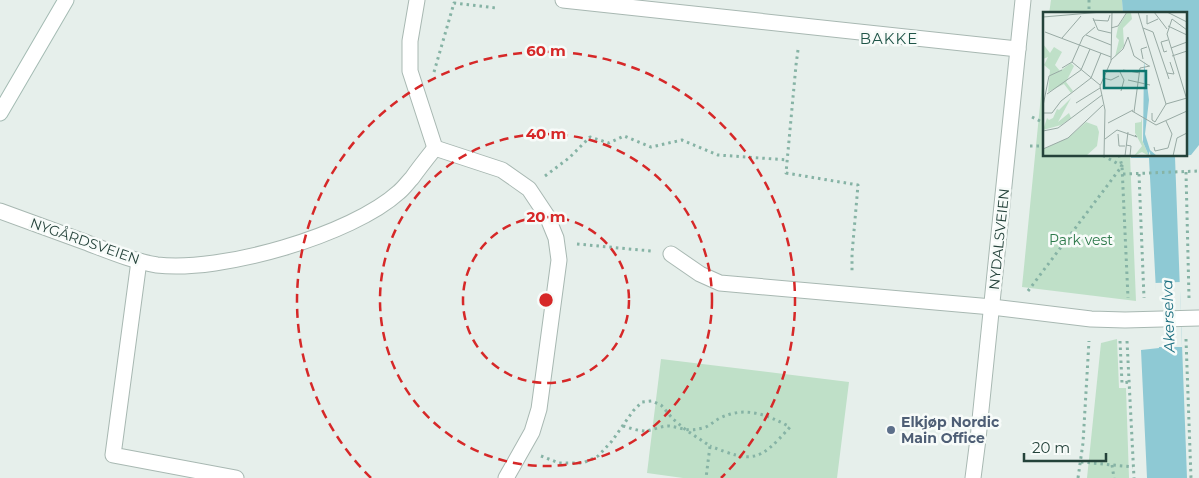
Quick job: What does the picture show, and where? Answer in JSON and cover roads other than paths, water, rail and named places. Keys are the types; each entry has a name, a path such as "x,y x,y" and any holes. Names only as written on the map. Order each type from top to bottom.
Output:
{"street":[{"path":"0,113 66,0"},
{"path":"417,0 410,41 410,72 435,148 502,170 529,189 547,216 556,238 559,260 540,409 532,432 506,478"},
{"path":"563,0 1018,49"},
{"name":"NYDALSVEIEN","path":"973,478 1023,0"},
{"name":"NYGÅRDSVEIEN","path":"0,211 139,261 159,265 195,266 238,259 289,246 336,229 375,210 400,192 435,148"},
{"path":"671,254 700,274 720,283 992,307 1091,319 1199,318"},
{"path":"139,261 113,456 236,478"}],"water":[{"path":"1122,0 1199,0 1199,145 1191,155 1186,156 1186,12 1123,12"},
{"name":"Akerselva","path":"1131,156 1183,156 1175,157 1187,478 1147,478 1141,350 1159,348 1149,158 1131,158"}],"place":[{"name":"Elkjøp Nordic Main Office","path":"891,430"}],"district":[{"name":"BAKKE","path":"889,38"}],"park label":[{"name":"Park vest","path":"1081,240"}]}
